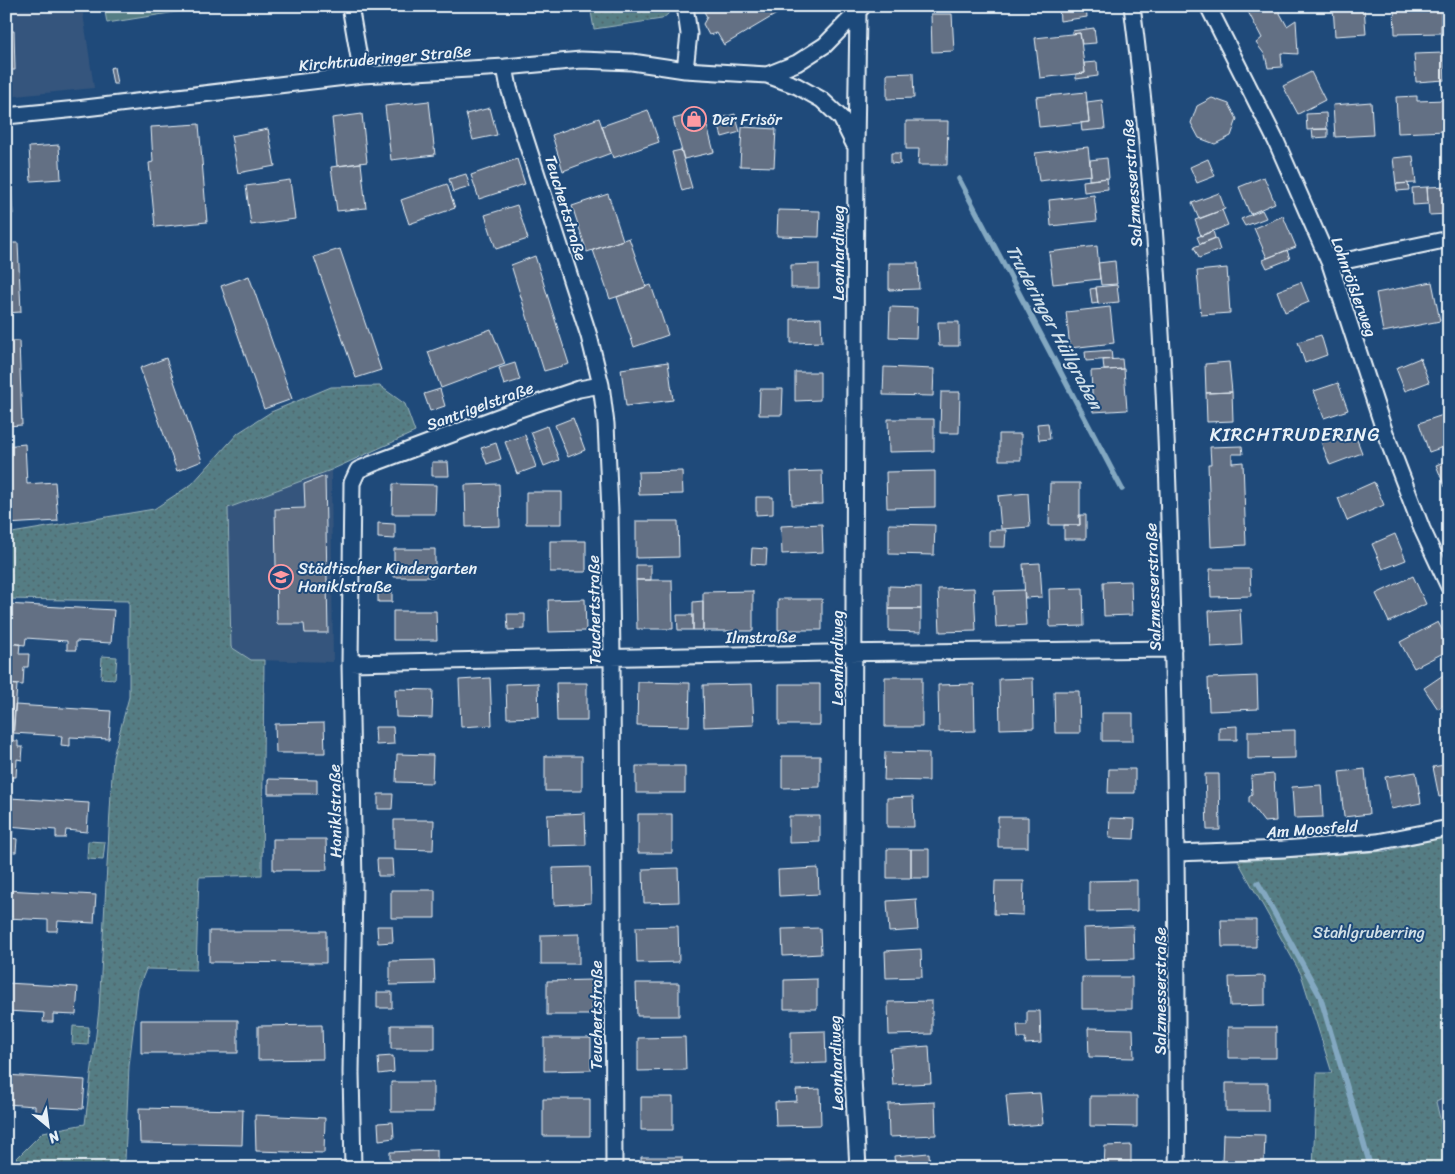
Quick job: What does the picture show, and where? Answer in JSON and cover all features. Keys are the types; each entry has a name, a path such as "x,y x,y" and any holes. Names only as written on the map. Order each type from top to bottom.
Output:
{"street":[{"path":"350,6 362,74"},
{"path":"685,6 689,34 685,70"},
{"name":"Salzmesserstraße","path":"1132,6 1142,83 1154,221 1164,382 1176,853 1178,974 1177,1168"},
{"name":"Lohnrößlerweg","path":"1208,6 1276,141 1330,264 1384,430 1422,529 1449,587"},
{"path":"767,75 797,63 825,45 861,9"},
{"name":"Leonhardiweg","path":"858,1168 852,1060 856,148 861,9"},
{"name":"Kirchtruderinger Straße","path":"6,116 362,74 505,67 581,60 632,62 685,70 767,75"},
{"name":"Teuchertstraße","path":"505,67 509,88 589,336 601,385 606,424 610,511 612,657 614,1168"},
{"name":"Leonhardiweg","path":"767,75 797,86 822,100 841,118 856,148"},
{"path":"1330,264 1449,239"},
{"name":"Santrigelstraße","path":"372,464 579,389 601,385"},
{"name":"Haniklstraße","path":"352,1168 351,1073 354,885 350,663 352,483 358,470 372,464"},
{"name":"Ilmstraße","path":"350,663 612,657 1172,649"},
{"name":"Am Moosfeld","path":"1176,853 1283,849 1378,842 1449,828"}],"shaded area":[{"path":"6,6 82,6 94,88 6,97"},
{"name":"Städtischer Kindergarten Haniklstraße","path":"331,470 333,662 251,660 231,647 228,508"},
{"path":"1449,1096 1449,1155 1436,1102"}],"green space":[{"path":"104,6 214,6 107,23"},
{"path":"590,6 670,6 668,14 662,19 594,29"},
{"path":"380,386 405,404 415,432 331,470 228,508 231,647 251,660 264,660 262,875 199,877 196,970 146,969 138,989 129,1066 125,1160 100,1168 7,1168 43,1132 85,1124 99,1010 113,757 129,697 129,601 6,599 6,534 154,509 192,484 238,433 271,412 331,387"},
{"path":"102,656 117,657 115,679 101,678"},
{"name":"Stahlgruberring","path":"1449,835 1449,1096 1436,1102 1449,1156 1449,1168 1313,1168 1317,1073 1332,1073 1301,974 1238,861 1386,851"},
{"path":"88,841 105,842 103,860 87,859"},
{"path":"73,1026 89,1027 88,1045 72,1044"}],"building":[{"path":"701,6 790,6 724,45 717,33 709,35 703,24 707,17"},
{"path":"1059,6 1086,6 1087,17 1060,21"},
{"path":"1245,6 1276,6 1287,26 1296,20 1298,54 1281,53 1282,67 1268,68 1265,55 1256,43 1262,38"},
{"path":"1333,6 1364,6 1366,34 1335,36"},
{"path":"1394,6 1441,6 1441,33 1395,34"},
{"path":"931,14 952,14 954,51 932,52"},
{"path":"1094,28 1096,43 1082,44 1080,33 1072,34 1072,31"},
{"path":"6,31 14,31 15,70 6,70"},
{"path":"1080,33 1085,73 1040,78 1035,38"},
{"path":"1444,53 1445,80 1416,82 1414,54"},
{"path":"1097,62 1098,76 1076,79 1076,74 1085,73 1084,63"},
{"path":"114,67 117,84 113,84 110,68"},
{"path":"1311,72 1325,100 1298,114 1283,86"},
{"path":"913,73 914,98 887,99 887,74"},
{"path":"1086,92 1089,122 1039,127 1036,97"},
{"path":"1417,96 1417,101 1445,100 1447,131 1398,133 1396,97"},
{"path":"1212,98 1229,104 1237,119 1231,136 1215,144 1199,138 1191,123 1197,106"},
{"path":"1102,100 1105,129 1082,131 1081,123 1089,122 1087,102"},
{"path":"429,101 435,155 391,160 385,106"},
{"path":"1371,102 1373,135 1335,137 1333,105"},
{"path":"490,108 497,135 473,140 466,114"},
{"path":"648,110 659,142 613,158 602,126"},
{"path":"703,111 714,152 684,159 673,119"},
{"path":"1326,113 1327,129 1307,130 1306,114"},
{"path":"362,114 367,162 337,166 332,118"},
{"path":"735,114 740,132 722,137 717,119"},
{"path":"599,118 611,153 563,171 552,135"},
{"path":"906,121 948,121 947,165 918,165 919,149 906,149"},
{"path":"199,124 207,222 155,227 149,163 153,162 151,127"},
{"path":"742,127 776,129 774,167 740,166"},
{"path":"268,129 275,166 238,173 231,136"},
{"path":"1312,129 1328,129 1328,137 1313,138"},
{"path":"59,145 61,179 31,181 29,147"},
{"path":"1088,147 1091,175 1039,181 1035,153"},
{"path":"681,150 692,188 682,191 672,152"},
{"path":"891,153 900,153 900,164 891,163"},
{"path":"1413,156 1416,183 1396,184 1393,158"},
{"path":"1107,158 1109,178 1089,180 1089,175 1091,175 1090,160"},
{"path":"517,159 525,184 479,199 471,175"},
{"path":"1208,159 1215,176 1197,183 1190,167"},
{"path":"9,160 13,214 6,214 6,161"},
{"path":"361,163 366,208 337,211 331,167"},
{"path":"466,174 470,187 453,192 449,179"},
{"path":"1264,177 1275,203 1250,214 1239,187"},
{"path":"1107,178 1108,189 1084,192 1083,181"},
{"path":"290,180 295,219 251,225 246,186"},
{"path":"1408,183 1409,190 1397,191 1396,184"},
{"path":"447,184 455,208 409,224 401,200"},
{"path":"1449,186 1449,214 1429,215 1427,187"},
{"path":"1427,187 1428,204 1413,205 1412,188"},
{"path":"1219,193 1225,209 1199,219 1192,203"},
{"path":"608,194 623,240 587,252 572,206"},
{"path":"1094,195 1097,221 1051,226 1049,200"},
{"path":"517,205 528,239 496,249 485,215"},
{"path":"778,210 820,211 819,237 777,236"},
{"path":"1222,210 1228,225 1201,236 1195,220"},
{"path":"1262,210 1266,218 1245,226 1241,219"},
{"path":"1283,216 1296,247 1267,258 1254,228"},
{"path":"1213,231 1215,238 1200,244 1197,237"},
{"path":"629,238 646,287 610,299 593,250"},
{"path":"1216,238 1220,250 1199,258 1194,247"},
{"path":"6,243 18,243 21,312 6,313"},
{"path":"1097,246 1100,279 1053,284 1049,252"},
{"path":"340,249 381,370 356,378 314,257"},
{"path":"1287,250 1290,259 1267,268 1263,260"},
{"path":"535,256 569,364 544,371 511,265"},
{"path":"1115,261 1117,284 1101,285 1098,263"},
{"path":"889,263 918,263 919,289 889,290"},
{"path":"819,264 819,288 791,288 791,265"},
{"path":"1227,268 1230,313 1201,315 1197,271"},
{"path":"249,276 292,399 264,409 221,286"},
{"path":"1301,282 1309,302 1285,312 1277,291"},
{"path":"1432,282 1440,321 1383,332 1376,293"},
{"path":"651,285 668,335 634,347 617,297"},
{"path":"1117,285 1119,302 1098,304 1096,287"},
{"path":"1096,288 1098,303 1092,304 1090,289"},
{"path":"890,307 917,308 916,338 889,337"},
{"path":"1110,307 1114,343 1070,348 1066,312"},
{"path":"821,318 822,342 791,343 791,319"},
{"path":"938,322 959,322 959,346 939,346"},
{"path":"491,329 505,364 441,388 428,352"},
{"path":"1321,335 1327,355 1305,363 1298,342"},
{"path":"6,341 19,341 22,425 6,426"},
{"path":"1111,350 1112,359 1086,361 1085,352"},
{"path":"166,358 202,461 177,471 140,368"},
{"path":"1420,358 1429,382 1405,391 1396,368"},
{"path":"1122,359 1123,369 1104,370 1103,360"},
{"path":"668,362 673,400 626,406 621,369"},
{"path":"1229,362 1232,392 1206,393 1205,364"},
{"path":"515,363 520,380 504,385 499,368"},
{"path":"884,367 934,369 933,396 883,395"},
{"path":"1124,369 1127,410 1093,412 1091,371"},
{"path":"795,372 820,372 820,400 795,401"},
{"path":"1338,383 1348,410 1324,418 1314,391"},
{"path":"440,389 445,406 430,411 424,394"},
{"path":"760,389 783,389 782,415 759,415"},
{"path":"941,392 960,392 959,433 940,433"},
{"path":"1232,392 1233,421 1207,422 1206,393"},
{"path":"1449,413 1449,445 1429,452 1419,423"},
{"path":"573,418 585,450 568,457 555,425"},
{"path":"888,419 934,419 934,451 889,452"},
{"path":"1048,423 1050,439 1039,440 1037,424"},
{"path":"547,426 559,460 544,466 531,432"},
{"path":"1353,429 1362,453 1330,465 1321,442"},
{"path":"999,434 1021,434 1021,460 999,460"},
{"path":"525,435 536,467 517,474 505,442"},
{"path":"496,443 501,459 487,464 481,448"},
{"path":"25,444 27,484 55,482 58,521 6,524 6,446"},
{"path":"1242,446 1243,454 1232,454 1232,463 1243,462 1246,545 1211,547 1208,464 1211,464 1210,447"},
{"path":"1449,460 1449,485 1445,487 1436,465"},
{"path":"432,462 448,462 449,476 432,476"},
{"path":"682,471 683,494 639,495 638,472"},
{"path":"822,471 823,504 792,505 791,472"},
{"path":"935,471 935,507 887,508 886,472"},
{"path":"325,476 328,633 305,633 304,624 277,624 275,509 305,508 304,484"},
{"path":"1374,482 1384,505 1347,521 1338,498"},
{"path":"1050,483 1080,483 1080,525 1049,525"},
{"path":"393,484 436,485 435,514 392,514"},
{"path":"499,484 500,526 466,527 465,485"},
{"path":"526,492 562,492 562,524 526,524"},
{"path":"1028,493 1030,527 1001,529 998,496"},
{"path":"756,497 773,497 773,514 756,515"},
{"path":"1079,515 1086,515 1086,539 1064,539 1064,525 1080,525"},
{"path":"636,521 678,521 679,557 636,558"},
{"path":"378,523 395,524 395,539 378,538"},
{"path":"822,524 823,552 782,554 781,526"},
{"path":"889,524 935,525 934,555 889,554"},
{"path":"989,530 1006,530 1005,547 989,547"},
{"path":"1395,534 1406,560 1383,569 1372,544"},
{"path":"550,541 586,541 586,572 550,572"},
{"path":"752,548 767,549 766,565 751,564"},
{"path":"394,549 435,549 435,577 394,577"},
{"path":"1040,563 1042,597 1025,598 1023,564"},
{"path":"636,565 651,565 651,580 636,580"},
{"path":"1210,569 1250,569 1251,596 1211,597"},
{"path":"1413,576 1426,604 1389,622 1376,594"},
{"path":"636,580 672,580 673,629 637,629"},
{"path":"1131,581 1132,615 1104,616 1103,582"},
{"path":"392,585 392,602 378,602 378,586"},
{"path":"889,586 921,587 921,609 889,609"},
{"path":"974,588 976,631 940,632 938,589"},
{"path":"1083,588 1084,626 1050,627 1049,589"},
{"path":"1024,590 1026,625 996,627 994,591"},
{"path":"753,591 753,631 703,631 703,592"},
{"path":"585,599 586,631 549,632 548,600"},
{"path":"778,599 822,599 822,630 778,630"},
{"path":"703,601 703,630 693,630 693,602"},
{"path":"6,604 114,610 111,643 76,641 76,650 67,650 67,641 26,638 25,645 6,643"},
{"path":"889,609 921,609 921,632 889,631"},
{"path":"1240,609 1242,645 1211,647 1209,611"},
{"path":"393,611 436,611 437,640 393,640"},
{"path":"507,614 525,614 525,629 508,630"},
{"path":"677,615 693,615 693,630 678,630"},
{"path":"1438,622 1449,643 1449,650 1414,668 1400,642"},
{"path":"6,643 20,644 19,654 29,654 28,667 24,667 23,685 6,684"},
{"path":"1449,671 1449,701 1438,709 1424,688"},
{"path":"1257,676 1258,709 1209,711 1208,678"},
{"path":"885,677 922,677 922,727 885,727"},
{"path":"490,678 492,725 461,727 459,680"},
{"path":"1033,678 1034,728 1000,729 999,679"},
{"path":"638,682 690,683 689,726 637,725"},
{"path":"538,683 539,717 507,718 506,684"},
{"path":"556,683 587,683 587,721 557,721"},
{"path":"6,684 17,685 13,740 6,740"},
{"path":"752,684 754,725 704,727 703,685"},
{"path":"779,684 820,684 820,725 779,725"},
{"path":"974,684 975,731 939,732 938,685"},
{"path":"395,689 433,690 432,718 396,717"},
{"path":"1054,691 1079,691 1080,733 1055,733"},
{"path":"15,705 111,711 109,739 70,737 70,746 61,745 62,736 13,733"},
{"path":"1102,713 1133,713 1133,741 1102,741"},
{"path":"324,723 325,753 276,753 275,724"},
{"path":"1237,726 1237,740 1219,740 1219,727"},
{"path":"375,727 393,727 394,744 376,745"},
{"path":"1295,730 1295,758 1248,759 1248,731"},
{"path":"6,740 18,741 18,747 23,747 22,760 17,759 16,777 6,777"},
{"path":"885,752 929,753 929,781 884,780"},
{"path":"397,754 433,755 432,783 396,782"},
{"path":"545,756 582,756 582,791 545,791"},
{"path":"782,756 820,756 820,787 782,788"},
{"path":"1449,764 1449,795 1439,797 1433,767"},
{"path":"636,766 685,766 685,793 636,793"},
{"path":"1109,769 1135,769 1135,793 1108,793"},
{"path":"1365,769 1369,814 1344,817 1339,772"},
{"path":"1416,772 1421,803 1391,809 1385,777"},
{"path":"1205,774 1219,774 1220,830 1207,830"},
{"path":"1274,774 1276,821 1264,822 1249,802 1249,797 1252,795 1251,776"},
{"path":"6,777 11,777 8,831 6,831"},
{"path":"268,779 317,780 317,794 268,794"},
{"path":"1321,785 1323,817 1294,818 1292,787"},
{"path":"378,794 393,794 392,809 378,809"},
{"path":"913,797 914,827 887,827 887,798"},
{"path":"10,798 89,803 87,832 66,830 65,838 56,838 56,830 8,826"},
{"path":"585,813 586,845 548,846 547,815"},
{"path":"638,814 672,814 672,853 638,853"},
{"path":"789,816 820,816 820,842 789,843"},
{"path":"998,817 1028,817 1028,847 998,847"},
{"path":"1110,818 1135,819 1134,839 1109,838"},
{"path":"394,820 434,820 433,850 394,849"},
{"path":"6,831 13,831 12,838 17,839 16,852 11,852 10,871 6,870"},
{"path":"273,839 326,839 327,870 273,870"},
{"path":"887,849 911,849 911,878 887,878"},
{"path":"911,849 929,849 929,878 911,878"},
{"path":"377,859 392,859 393,876 378,876"},
{"path":"590,867 591,903 554,905 553,868"},
{"path":"678,868 679,902 644,903 643,869"},
{"path":"818,868 819,894 779,896 778,870"},
{"path":"1137,880 1137,911 1089,912 1089,881"},
{"path":"995,881 1024,881 1023,915 994,914"},
{"path":"6,890 96,895 94,923 58,921 57,931 48,931 48,920 6,918"},
{"path":"391,890 435,890 435,918 391,918"},
{"path":"916,899 918,930 889,932 887,901"},
{"path":"1221,920 1256,920 1256,947 1222,947"},
{"path":"377,926 392,926 393,942 378,943"},
{"path":"678,926 679,962 637,963 636,927"},
{"path":"1133,926 1134,959 1084,960 1083,928"},
{"path":"820,928 821,954 783,956 782,929"},
{"path":"209,931 326,931 326,963 209,962"},
{"path":"579,934 579,964 541,964 541,935"},
{"path":"921,949 922,977 886,978 885,951"},
{"path":"434,960 435,984 390,985 390,961"},
{"path":"1265,976 1265,1005 1230,1006 1229,977"},
{"path":"1082,977 1132,977 1132,1009 1082,1009"},
{"path":"817,979 817,1009 784,1009 784,980"},
{"path":"592,980 592,1015 547,1015 547,981"},
{"path":"6,983 78,987 76,1015 53,1014 53,1022 43,1022 44,1013 6,1011"},
{"path":"636,983 679,983 679,1016 637,1016"},
{"path":"377,992 392,992 392,1008 377,1008"},
{"path":"932,1001 932,1034 889,1035 888,1002"},
{"path":"1027,1011 1040,1011 1041,1043 1025,1044 1026,1038 1018,1038 1017,1025 1027,1025"},
{"path":"141,1020 238,1020 238,1053 141,1053"},
{"path":"322,1025 323,1059 258,1060 258,1026"},
{"path":"391,1025 435,1025 435,1049 391,1049"},
{"path":"1228,1027 1276,1027 1276,1058 1228,1058"},
{"path":"1088,1028 1133,1029 1134,1058 1089,1057"},
{"path":"825,1031 826,1063 791,1064 791,1032"},
{"path":"685,1037 686,1070 638,1071 638,1038"},
{"path":"544,1038 591,1038 591,1070 544,1071"},
{"path":"929,1046 931,1083 893,1085 890,1049"},
{"path":"393,1056 394,1072 379,1074 378,1057"},
{"path":"6,1075 85,1080 83,1109 44,1107 44,1113 35,1113 35,1106 6,1104"},
{"path":"391,1082 433,1082 433,1112 391,1112"},
{"path":"1226,1083 1268,1083 1268,1111 1226,1111"},
{"path":"820,1089 821,1125 776,1126 775,1102 797,1101 796,1090"},
{"path":"1040,1093 1043,1124 1009,1127 1006,1095"},
{"path":"1090,1096 1137,1096 1137,1127 1090,1126"},
{"path":"641,1097 673,1097 673,1130 641,1130"},
{"path":"543,1099 590,1099 590,1136 543,1136"},
{"path":"935,1102 936,1135 889,1137 888,1104"},
{"path":"139,1108 243,1110 242,1145 140,1143"},
{"path":"255,1115 325,1118 324,1153 256,1151"},
{"path":"393,1122 394,1138 379,1140 378,1123"},
{"path":"1223,1134 1265,1135 1264,1163 1222,1162"},
{"path":"1131,1145 1131,1168 1104,1168 1105,1146"},
{"path":"437,1150 437,1168 390,1168 390,1152"},
{"path":"929,1153 930,1168 895,1168 894,1156"},
{"path":"641,1157 682,1157 682,1168 641,1168"},
{"path":"814,1160 814,1168 778,1168 778,1162"},
{"path":"587,1162 587,1168 554,1168 554,1164"}],"waterway":[{"name":"Truderinger Hüllgraben","path":"959,179 1122,489"},
{"name":"Truderinger Hüllgraben","path":"1258,883 1320,996 1371,1168"}],"place":[{"name":"Der Frisör","path":"694,119"},
{"name":"Städtischer Kindergarten Haniklstraße","path":"281,577"}],"district":[{"name":"KIRCHTRUDERING","path":"1295,434"}]}
